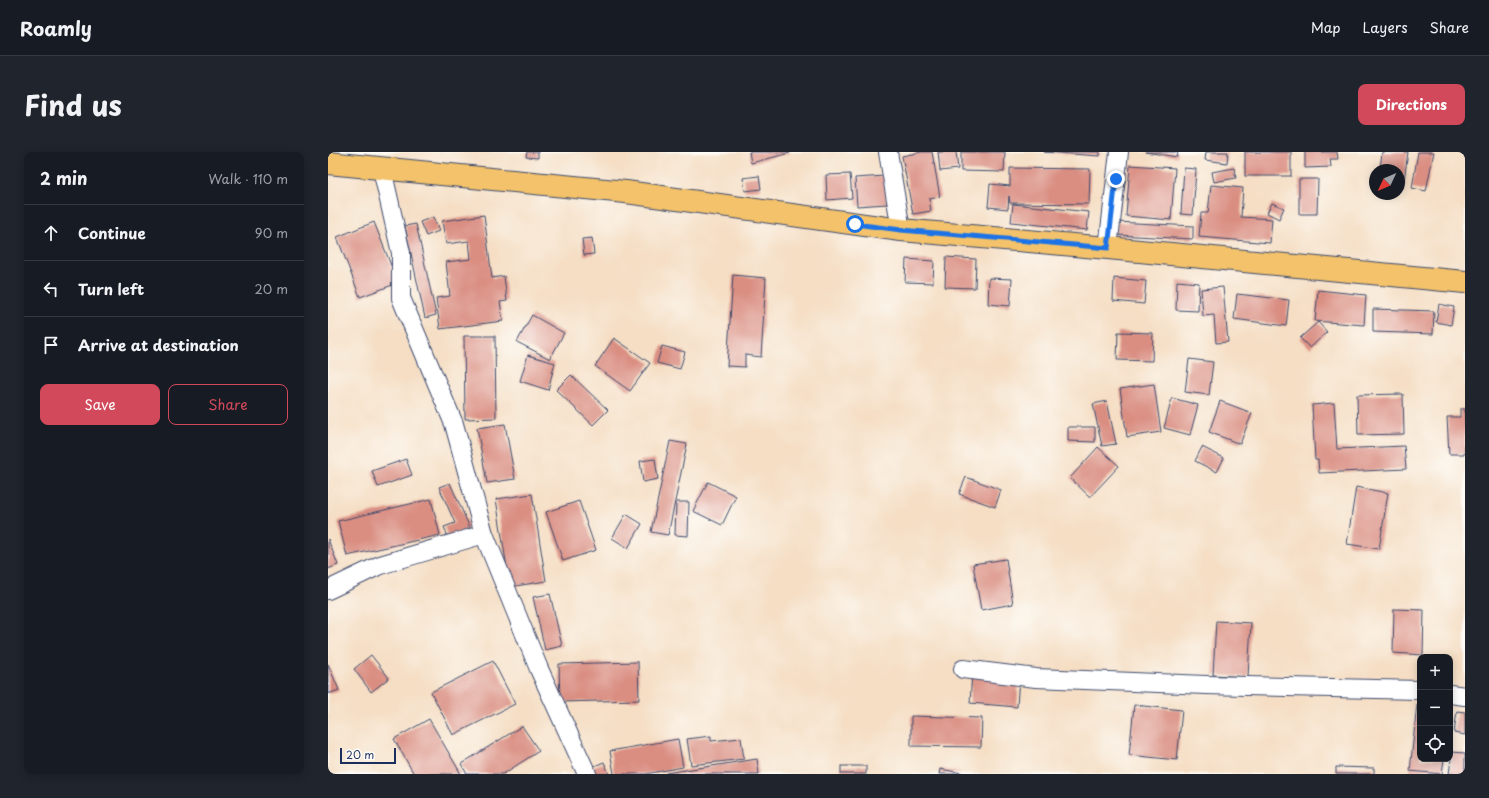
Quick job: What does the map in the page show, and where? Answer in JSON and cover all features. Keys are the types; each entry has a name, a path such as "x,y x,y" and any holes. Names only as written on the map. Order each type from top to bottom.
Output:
{"main road":[{"path":"328,163 626,192 901,230 1465,282"}],"street":[{"path":"888,152 901,230"},
{"path":"1108,248 1119,152"},
{"path":"382,169 401,253 401,298 454,424 484,534 539,669 586,774"},
{"path":"328,590 380,565 484,534"},
{"path":"963,669 1036,678 1206,685 1417,690"},
{"path":"1453,694 1465,696"}],"building":[{"path":"527,152 538,152 538,158 526,157"},
{"path":"749,152 790,152 790,153 751,163"},
{"path":"922,152 932,152 940,197 929,199 931,211 913,214 902,156"},
{"path":"938,152 956,152 958,169 940,171"},
{"path":"961,152 1005,152 1004,172 961,171"},
{"path":"1044,152 1100,152 1100,156"},
{"path":"1145,152 1178,152 1177,157"},
{"path":"1206,152 1228,152 1227,163 1205,160"},
{"path":"1245,152 1291,152 1291,176 1245,176"},
{"path":"1305,152 1337,152 1338,159 1330,159 1331,167 1305,168"},
{"path":"1382,152 1408,152 1405,174 1405,164 1381,164"},
{"path":"1418,152 1434,152 1426,191 1412,188"},
{"path":"1130,165 1175,168 1171,220 1126,216"},
{"path":"1010,168 1090,169 1089,204 1010,203 1009,196 1008,209 988,207 990,184 1010,186"},
{"path":"1184,168 1196,169 1193,215 1181,214"},
{"path":"1234,168 1236,178 1214,182 1212,172"},
{"path":"850,174 852,198 827,200 826,175"},
{"path":"759,176 761,189 745,191 743,178"},
{"path":"885,176 887,204 857,206 855,178"},
{"path":"1299,179 1318,179 1317,214 1299,214"},
{"path":"1211,185 1243,188 1241,217 1272,219 1270,243 1199,237 1201,213 1208,213"},
{"path":"1272,203 1284,208 1279,219 1267,213"},
{"path":"1013,204 1089,212 1087,230 1011,222"},
{"path":"484,215 492,278 504,276 507,301 500,302 503,321 440,329 436,298 450,296 446,262 471,259 469,241 446,244 442,221"},
{"path":"433,217 439,231 426,236 420,222"},
{"path":"374,222 398,283 360,297 337,237"},
{"path":"1116,222 1193,226 1193,239 1116,235"},
{"path":"416,224 436,315 425,318 405,226"},
{"path":"592,238 594,254 584,255 582,239"},
{"path":"946,257 976,259 975,288 945,287"},
{"path":"906,259 934,261 933,283 905,282"},
{"path":"733,275 766,278 761,357 745,355 745,367 727,366"},
{"path":"989,278 1012,279 1010,306 988,304"},
{"path":"1114,278 1146,281 1144,304 1113,301"},
{"path":"1177,281 1199,283 1198,311 1176,310"},
{"path":"1223,287 1228,342 1216,343 1214,315 1203,316 1201,289"},
{"path":"1318,290 1366,295 1364,325 1315,321"},
{"path":"1237,294 1289,300 1286,326 1234,319"},
{"path":"1439,304 1454,307 1451,325 1436,322"},
{"path":"1373,309 1434,311 1433,334 1373,332"},
{"path":"532,315 564,333 550,359 517,342"},
{"path":"1318,322 1327,332 1310,348 1300,338"},
{"path":"1118,332 1153,333 1152,361 1117,360"},
{"path":"464,336 495,336 496,418 465,419"},
{"path":"614,338 650,363 630,391 595,366"},
{"path":"662,346 685,352 680,369 657,363"},
{"path":"528,355 555,363 548,390 520,381"},
{"path":"1189,359 1213,362 1209,395 1185,392"},
{"path":"571,375 608,410 593,425 556,390"},
{"path":"1154,384 1161,432 1127,437 1120,389"},
{"path":"1403,394 1404,434 1358,435 1357,395"},
{"path":"1172,398 1198,405 1190,435 1164,428"},
{"path":"1107,401 1116,444 1102,446 1093,404"},
{"path":"1220,401 1252,413 1240,444 1209,432"},
{"path":"1334,403 1337,449 1404,446 1406,469 1319,473 1318,460 1315,460 1312,405"},
{"path":"1460,409 1465,409 1465,454 1449,454 1447,417 1460,417"},
{"path":"505,424 515,479 487,483 477,428"},
{"path":"1068,427 1095,427 1095,442 1068,441"},
{"path":"670,441 687,444 668,535 651,532"},
{"path":"1098,447 1119,466 1090,497 1070,478"},
{"path":"1202,447 1224,458 1217,472 1195,461"},
{"path":"406,459 412,475 378,487 372,471"},
{"path":"655,459 658,479 643,482 640,461"},
{"path":"966,477 1001,490 995,507 959,494"},
{"path":"708,482 736,496 722,525 693,511"},
{"path":"450,483 470,528 448,537 444,527 455,523 439,487"},
{"path":"1356,487 1388,493 1379,549 1347,544"},
{"path":"532,494 546,581 510,587 496,499"},
{"path":"431,499 440,535 347,556 338,521"},
{"path":"579,501 596,550 563,561 546,512"},
{"path":"676,502 689,502 688,536 675,535"},
{"path":"626,514 642,524 628,548 612,538"},
{"path":"328,539 338,565 328,569"},
{"path":"1006,559 1013,604 981,610 973,564"},
{"path":"550,594 562,646 545,650 533,597"},
{"path":"1394,609 1424,610 1423,654 1393,653"},
{"path":"1216,621 1251,623 1248,677 1213,675"},
{"path":"371,655 389,678 371,692 354,669"},
{"path":"493,661 515,704 453,735 431,692"},
{"path":"638,662 639,700 560,702 559,664"},
{"path":"328,664 339,690 328,694"},
{"path":"972,673 1019,677 1017,707 970,703"},
{"path":"1417,704 1417,762 1444,762 1442,774 1410,771"},
{"path":"1134,705 1182,710 1177,760 1129,755"},
{"path":"1457,711 1465,712 1465,735 1454,733"},
{"path":"911,716 982,718 981,747 911,746"},
{"path":"429,719 461,774 414,774 394,739"},
{"path":"522,726 539,751 503,774 467,774 461,764"},
{"path":"711,736 711,741 741,738 744,759 691,765 687,739"},
{"path":"678,739 683,767 646,774 614,774 610,751"},
{"path":"1453,752 1465,753 1465,774 1449,774 1451,762 1453,762"},
{"path":"757,759 759,774 666,774 666,773"},
{"path":"604,762 609,774 595,774 592,767"},
{"path":"841,766 866,766 866,774 841,774"},
{"path":"1336,767 1374,768 1374,774 1336,774"},
{"path":"940,769 962,773 939,774"}],"route":[{"path":"855,224 901,230 1108,248 1116,179"}]}
